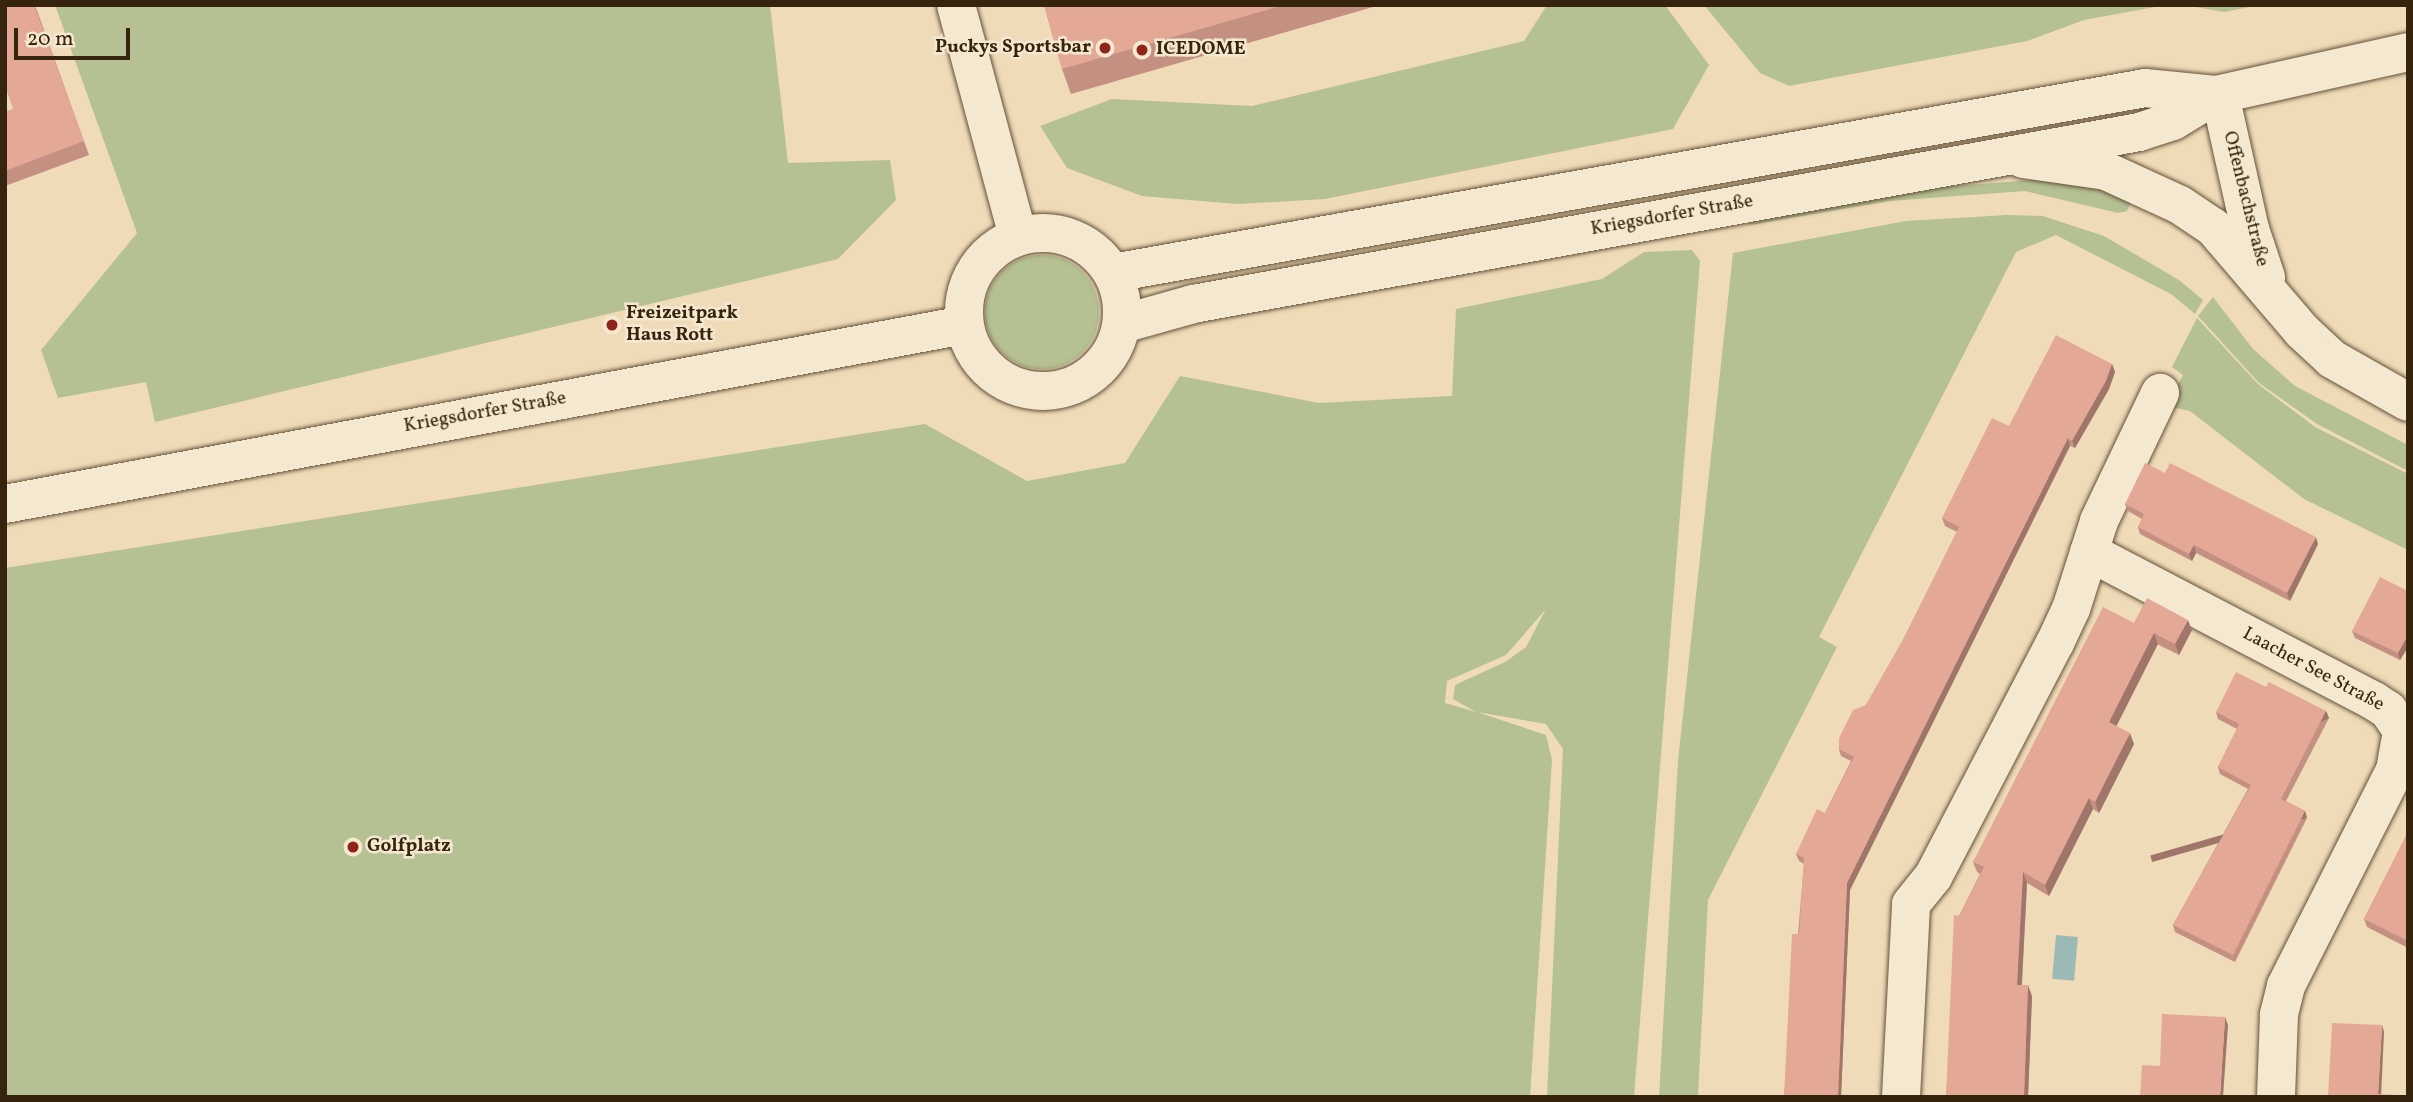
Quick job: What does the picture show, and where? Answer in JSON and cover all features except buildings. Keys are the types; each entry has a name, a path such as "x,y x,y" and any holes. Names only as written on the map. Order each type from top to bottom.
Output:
{"main road":[{"path":"956,5 1018,236"},
{"name":"Kriegsdorfer Straße","path":"1122,324 1193,304 2014,158 2160,128 2218,95 2408,52"},
{"name":"Kriegsdorfer Straße","path":"1113,273 2145,88 2218,95"},
{"name":"Offenbachstraße","path":"2218,95 2250,229 2262,269 2279,300"},
{"name":"Offenbachstraße","path":"2014,158 2063,161 2106,171 2158,194 2213,227 2279,300 2302,331 2332,359 2408,402"},
{"path":"1045,232 1072,237 1095,251 1113,273 1121,297 1122,324 1115,347 1101,368 1080,383 1057,391 1026,390 997,377 975,354 964,325 965,296 975,270 993,249 1018,236 1045,232"},
{"name":"Kriegsdorfer Straße","path":"5,504 964,325"},
{"path":"1901,1097 1911,904 1933,877 2050,654 2071,609 2099,521 2160,393"},
{"name":"Laacher See Straße","path":"2090,552 2374,701 2388,710 2402,731 2395,770 2286,986 2278,1015 2276,1097"}],"green space":[{"path":"55,5 770,5 788,163 890,160 896,200 838,259 155,422 146,382 58,398 41,350 137,233"},
{"path":"1547,5 1665,5 1709,65 1673,129 1325,199 1237,204 1142,196 1067,168 1040,126 1112,99 1252,106 1524,41"},
{"path":"1704,5 2166,5 2084,20 2027,41 1789,86 1760,73"},
{"path":"2185,5 2260,5 2224,12"},
{"path":"2044,179 2134,195 2127,211 2118,213 2025,191 1890,201 1751,225 1748,220 1942,187"},
{"path":"2007,215 2043,216 2104,236 2179,280 2203,300 2195,314 2171,294 2056,235 2016,252 1819,637 1837,647 1708,900 1698,1097 1659,1097 1678,761 1733,253 1906,221"},
{"path":"1692,250 1700,261 1634,1097 1547,1097 1563,749 1546,724 1477,712 1546,735 1552,760 1530,1097 5,1097 5,568 925,424 1027,481 1125,463 1180,376 1319,403 1452,396 1456,309 1602,279 1644,252","holes":["1546,609 1526,647 1505,662 1455,685 1453,699 1476,712 1445,703 1447,681 1506,655"]},
{"path":"1042,255 1064,259 1083,271 1095,290 1099,312 1095,334 1083,353 1064,365 1042,369 1020,365 1001,353 989,334 985,312 989,290 1001,271 1020,259"},
{"path":"2213,297 2253,349 2295,386 2408,445 2408,471 2317,424 2259,383 2198,316"},
{"path":"2197,318 2258,384 2315,427 2408,474 2408,550 2304,499 2190,411 2176,408 2163,413 2183,375 2172,367"}],"water":[{"path":"2056,935 2078,937 2074,981 2052,979"}],"place":[{"name":"Puckys Sportsbar","path":"1105,48"},
{"name":"ICEDOME","path":"1142,50"},
{"name":"Freizeitpark Haus Rott","path":"612,325"},
{"name":"Golfplatz","path":"353,847"}]}
